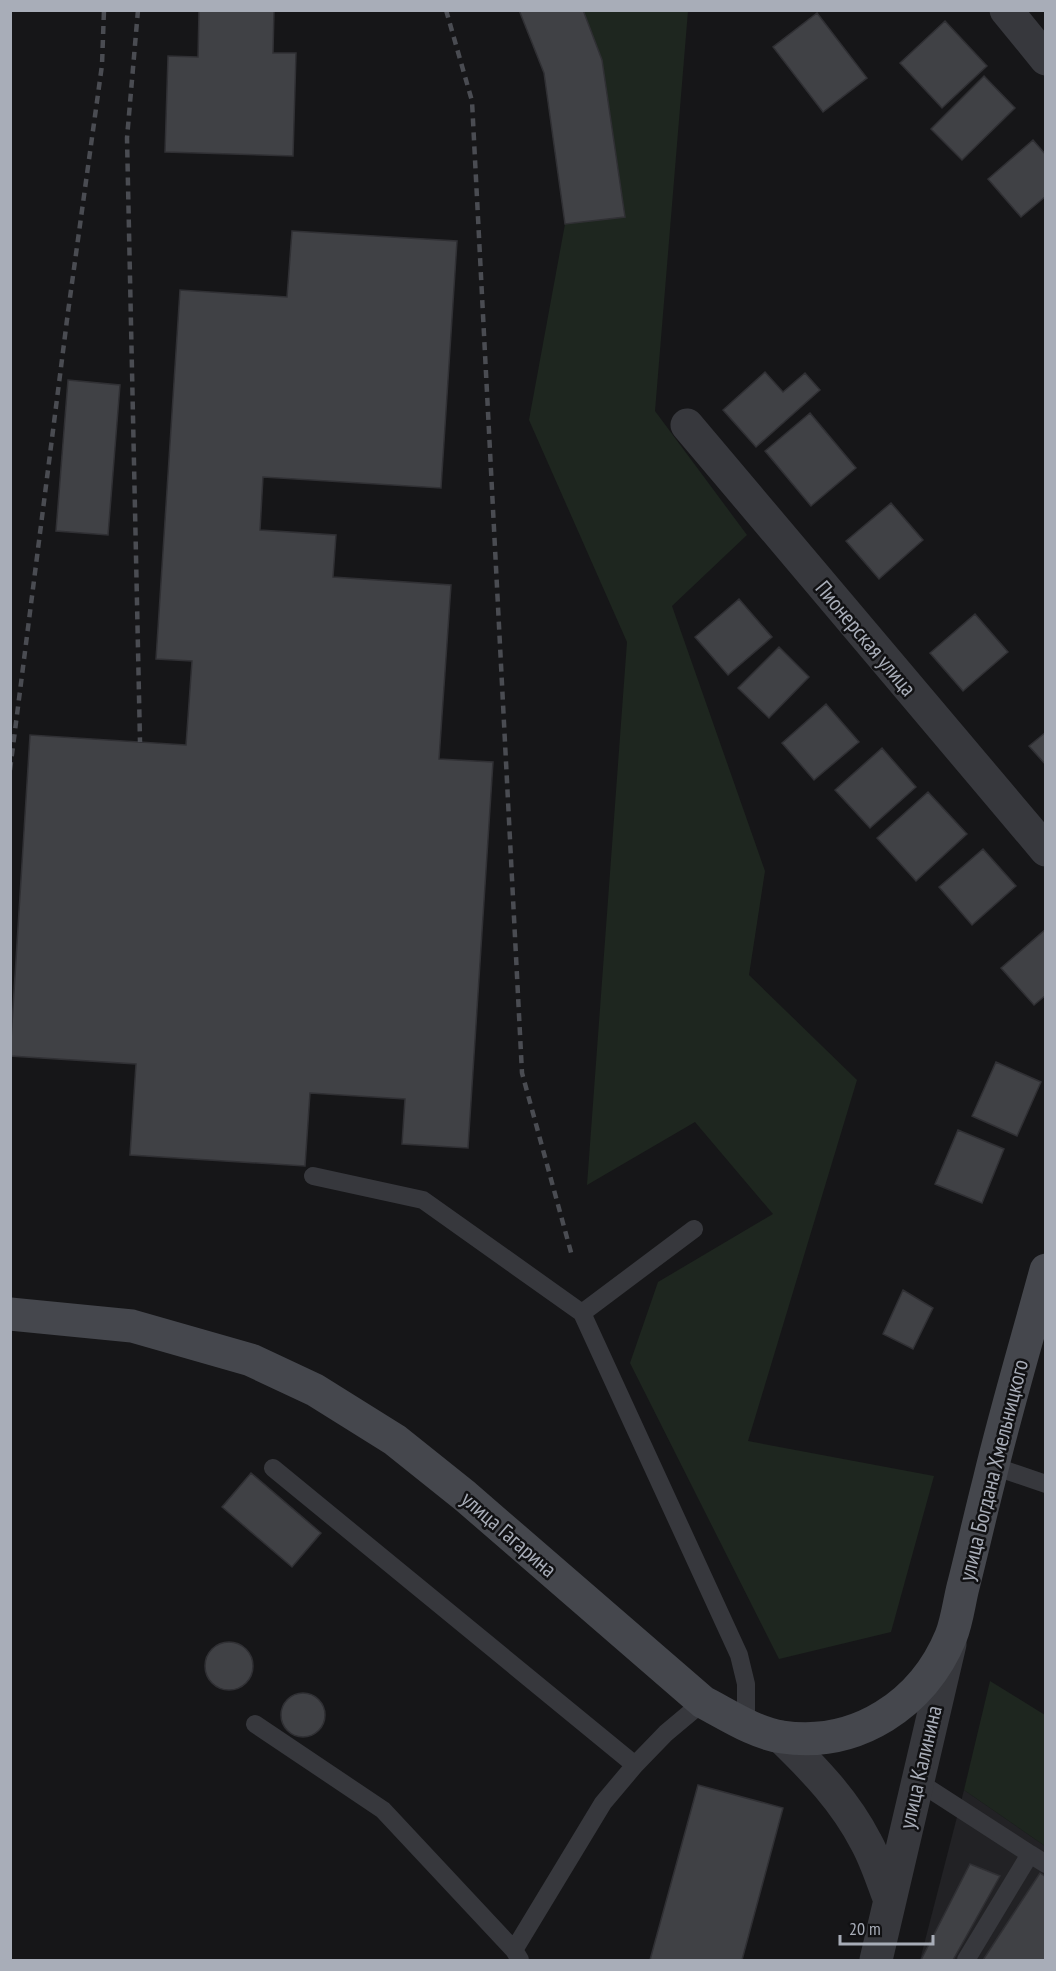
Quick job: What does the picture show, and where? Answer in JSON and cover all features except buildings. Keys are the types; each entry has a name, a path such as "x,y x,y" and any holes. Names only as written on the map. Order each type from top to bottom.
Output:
{"main road":[{"name":"улица Богдана Хмельницкого","path":"952,1635 993,1466 1046,1270"},
{"name":"улица Гагарина","path":"10,1314 132,1326 251,1360 315,1390 394,1440 465,1496 703,1702 746,1725 781,1737 816,1738 847,1734 881,1720 910,1699 931,1674 952,1635"}],"street":[{"path":"1006,10 1046,59"},
{"name":"Пионерская улица","path":"687,425 1046,850"},
{"name":"улица Калинина","path":"876,1960 952,1635"},
{"name":"улица Калинина","path":"781,1737 817,1772 844,1806 867,1843 889,1899"}],"lane":[{"path":"313,1176 423,1200 582,1313 739,1655 746,1684 746,1725"},
{"path":"582,1313 694,1229"},
{"path":"993,1466 1046,1484"},
{"path":"273,1468 634,1765"},
{"path":"255,1724 383,1810 517,1955 603,1803 634,1765 666,1733 703,1702"},
{"path":"917,1781 1038,1859 966,1960"}],"shaded area":[{"path":"583,11 688,11 655,411 747,535 672,606 765,871 749,975 857,1080 748,1441 934,1476 891,1632 779,1659 630,1363 658,1282 773,1214 695,1122 587,1185 627,642 529,420 565,224 625,216 602,60"},
{"path":"990,1681 1045,1715 1045,1846 964,1790"},
{"path":"964,1790 1045,1846 1045,1960 920,1960"}],"railway":[{"path":"10,770 102,65 104,10"},
{"path":"138,10 127,138 140,742"},
{"path":"446,10 472,101 522,1073 572,1256"}]}
